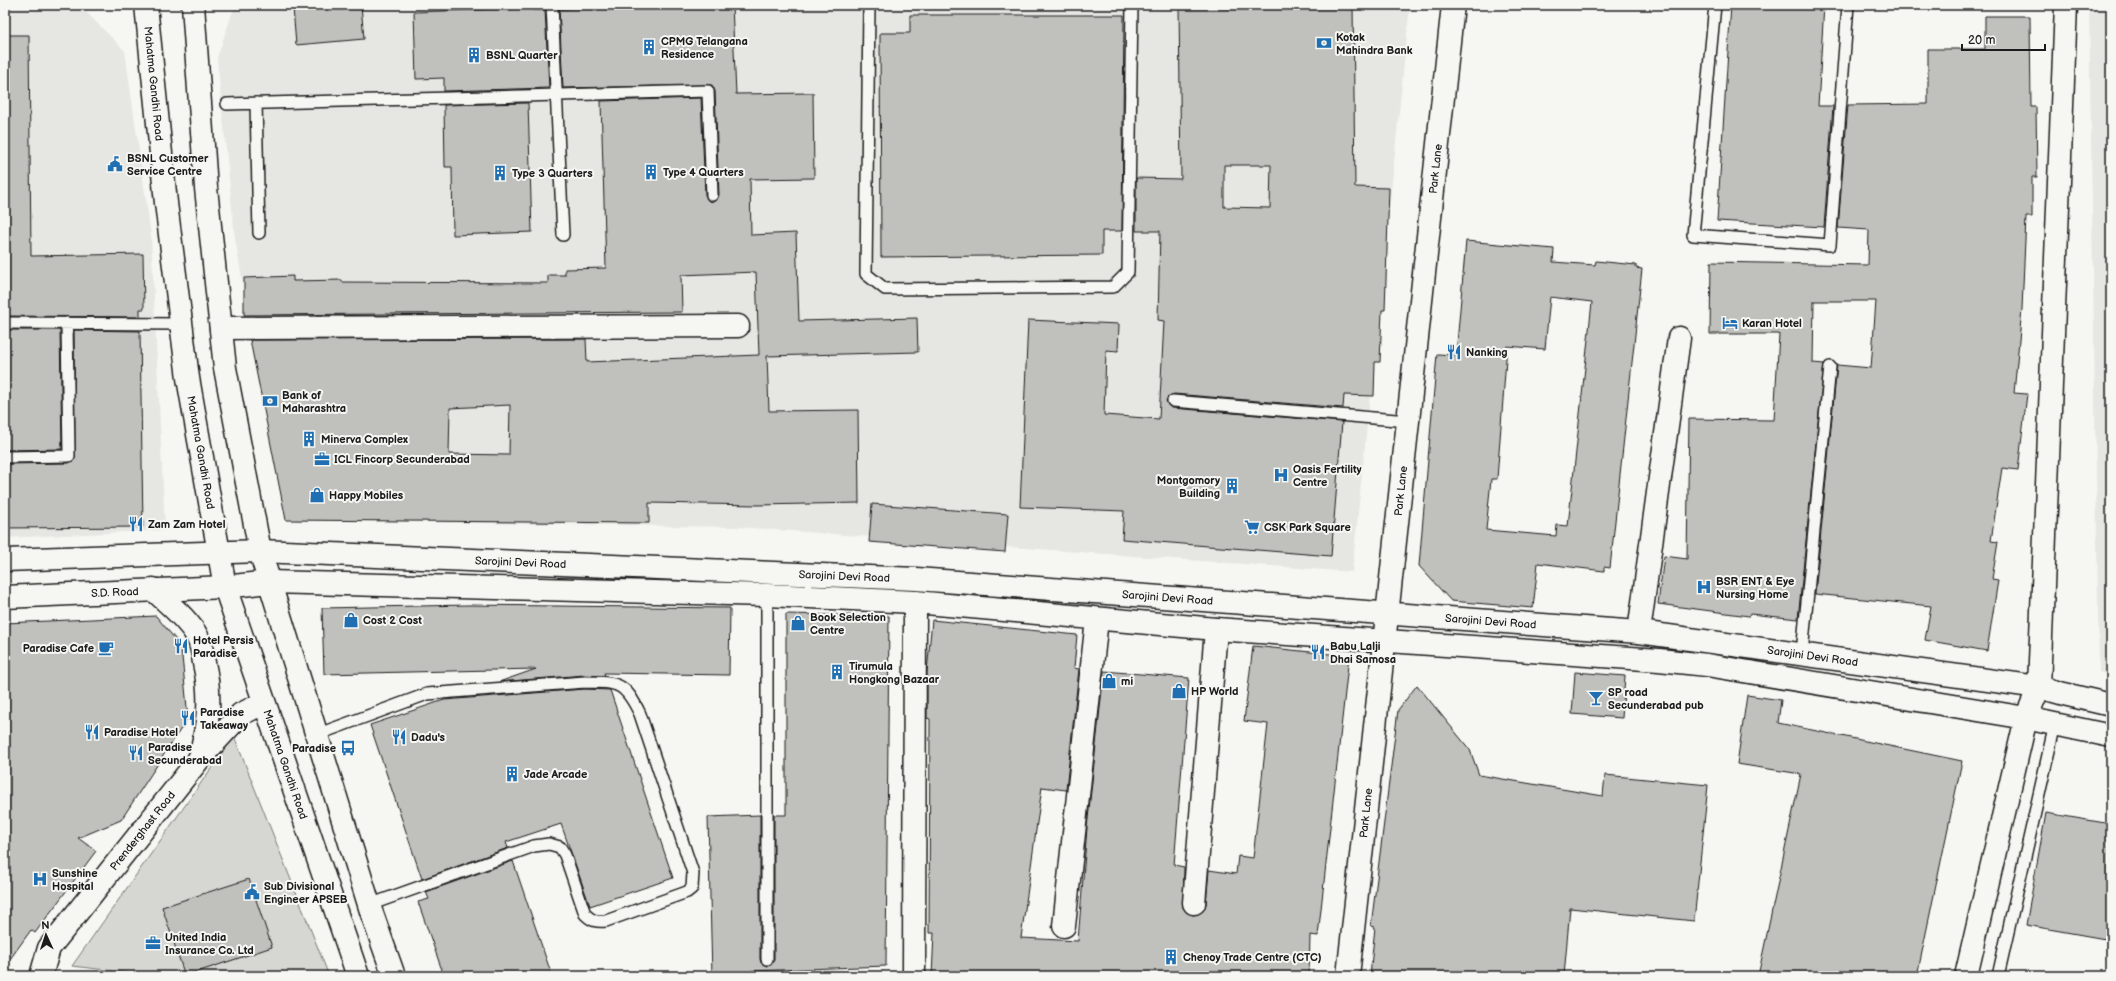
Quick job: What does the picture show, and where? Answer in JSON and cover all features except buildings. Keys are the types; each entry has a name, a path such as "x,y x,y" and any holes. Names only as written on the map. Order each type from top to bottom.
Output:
{"main road":[{"name":"Mahatma Gandhi Road","path":"146,5 166,203 190,392 225,587 358,976"},
{"path":"193,5 206,188 225,368 260,551 369,905 394,976"},
{"name":"Park Lane","path":"1348,976 1388,614 1452,5"},
{"path":"1966,976 2026,718 2038,687 2066,5"},
{"path":"221,328 738,326"},
{"path":"1639,632 1679,338"},
{"path":"5,560 218,551"},
{"name":"Sarojini Devi Road","path":"218,551 260,551 916,579 1639,632 1802,653 2038,687 2111,705"},
{"name":"Sarojini Devi Road","path":"269,582 767,596 915,602 1216,629 1707,665 2026,718 2111,736"},
{"name":"S.D. Road","path":"5,597 153,589 225,587 269,582"},
{"path":"153,589 191,628 197,636 202,651 210,698 206,734 200,758"},
{"path":"914,976 915,602"},
{"path":"1064,926 1097,619"},
{"path":"1194,903 1216,629"},
{"name":"Prenderghast Road","path":"41,976 49,948 200,758 241,714 264,702"}],"lane":[{"path":"552,5 563,235"},
{"path":"869,5 866,274 885,289 1113,287 1128,272 1132,5"},
{"path":"1715,5 1693,235 1830,245 1848,5"},
{"path":"227,104 708,91 712,195"},
{"path":"256,103 259,233"},
{"path":"5,322 181,324"},
{"path":"5,457 69,456 67,323"},
{"path":"1802,653 1830,367"},
{"path":"1173,401 1408,421"},
{"path":"767,596 767,959"},
{"path":"316,735 427,694 585,682 606,682 620,685 632,696 640,714 693,873 694,881 692,888 687,892 606,921 598,922 591,920 585,914 565,855 560,847 549,844 534,846 369,905"},
{"path":"1998,976 2055,724"}],"shaded area":[{"path":"5,5 66,5 85,11 125,51 151,236 165,530 5,538"},
{"path":"235,5 1410,5 1352,572 738,527 286,520 235,239 217,58"},
{"path":"2089,5 2111,5 2111,675 2099,672"},
{"path":"234,736 329,976 159,976 72,966"}],"place":[{"name":"Kotak Mahindra Bank","path":"1324,43"},
{"name":"CPMG Telangana Residence","path":"649,47"},
{"name":"BSNL Quarter","path":"474,55"},
{"name":"BSNL Customer Service Centre","path":"115,164"},
{"name":"Type 4 Quarters","path":"651,172"},
{"name":"Type 3 Quarters","path":"500,173"},
{"name":"Karan Hotel","path":"1730,323"},
{"name":"Nanking","path":"1454,352"},
{"name":"Bank of Maharashtra","path":"270,401"},
{"name":"Minerva Complex","path":"309,439"},
{"name":"ICL Fincorp Secunderabad","path":"322,459"},
{"name":"Oasis Fertility Centre","path":"1281,475"},
{"name":"Montgomory Building","path":"1232,486"},
{"name":"Happy Mobiles","path":"317,495"},
{"name":"Zam Zam Hotel","path":"136,524"},
{"name":"CSK Park Square","path":"1252,527"},
{"name":"BSR ENT & Eye Nursing Home","path":"1704,587"},
{"name":"Cost 2 Cost","path":"351,620"},
{"name":"Book Selection Centre","path":"798,623"},
{"name":"Hotel Persis Paradise","path":"181,646"},
{"name":"Paradise Cafe","path":"106,648"},
{"name":"Babu Lalji Dhai Samosa","path":"1318,652"},
{"name":"Tirumula Hongkong Bazaar","path":"837,672"},
{"name":"mi","path":"1109,681"},
{"name":"HP World","path":"1179,691"},
{"name":"SP road Secunderabad pub","path":"1596,698"},
{"name":"Paradise Takeaway","path":"188,718"},
{"name":"Paradise Hotel","path":"92,732"},
{"name":"Dadu's","path":"399,737"},
{"name":"Paradise","path":"348,748"},
{"name":"Paradise Secunderabad","path":"136,753"},
{"name":"Jade Arcade","path":"512,774"},
{"name":"Sunshine Hospital","path":"40,879"},
{"name":"Sub Divisional Engineer APSEB","path":"252,892"},
{"name":"United India Insurance Co. Ltd","path":"153,943"},
{"name":"Chenoy Trade Centre (CTC)","path":"1171,957"}]}
